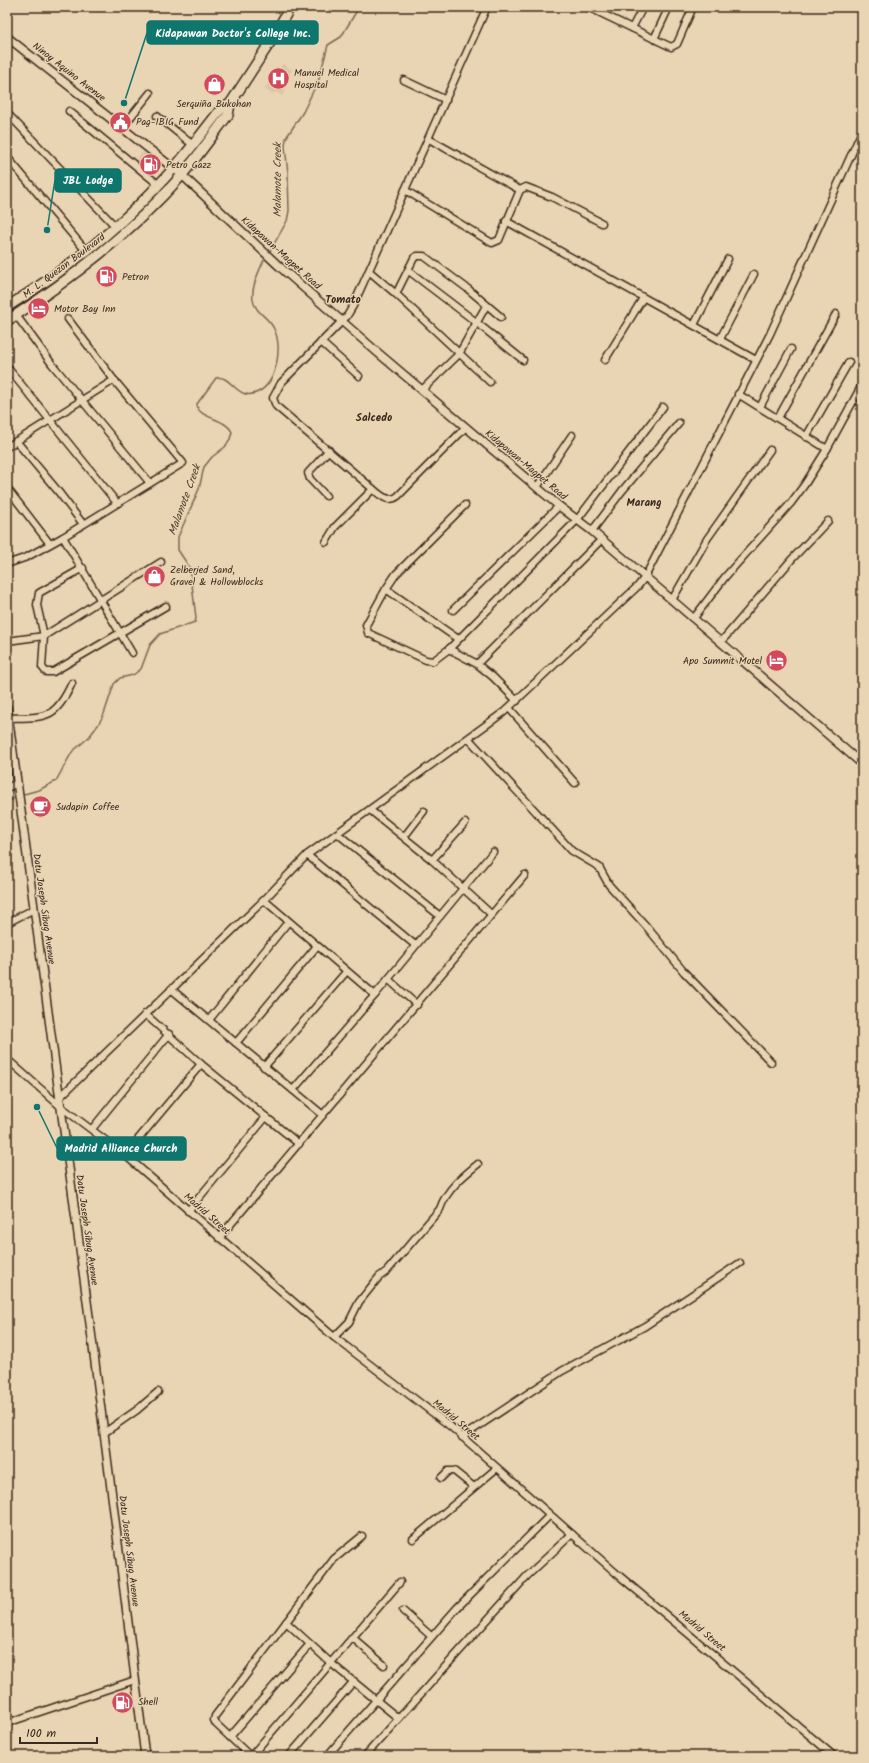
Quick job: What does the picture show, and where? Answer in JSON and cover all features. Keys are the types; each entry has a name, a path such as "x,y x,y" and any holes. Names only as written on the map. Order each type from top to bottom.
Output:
{"highway":[{"path":"230,104 273,38 290,7"},
{"name":"M. L. Quezon Boulevard","path":"7,306 57,274 102,240 159,185 221,109 230,104"},
{"name":"M. L. Quezon Boulevard","path":"7,321 62,284 108,248 140,218 182,174 228,115 230,104"},
{"path":"102,240 108,248"}],"main road":[{"name":"Ninoy Aquino Avenue","path":"7,37 174,168"},
{"name":"Kidapawan-Magpet Road","path":"174,168 280,267 342,321 559,506 592,531 862,764"},
{"name":"Datu Joseph Sibug Avenue","path":"7,706 10,752 17,783 34,909 104,1433 145,1756"}],"street":[{"path":"466,427 395,498 391,499 382,497 276,406 273,398 281,383 342,321 353,306 487,7"},
{"path":"588,7 666,46 674,47 693,7"},
{"path":"632,28 643,7"},
{"path":"654,39 669,7"},
{"path":"404,80 446,100"},
{"path":"122,128 150,93"},
{"path":"70,111 159,185"},
{"path":"7,113 116,227"},
{"path":"157,116 193,145"},
{"path":"59,1098 264,900 307,855 469,739 517,701 621,604 645,577 756,360 862,131"},
{"path":"429,139 520,190"},
{"path":"7,157 87,252"},
{"path":"405,190 492,243 499,240 520,190 526,187 534,189 602,223"},
{"path":"506,221 756,360"},
{"path":"396,294 409,271 414,258 417,256 424,256 468,288 486,306 501,317"},
{"path":"694,325 728,260"},
{"path":"369,271 396,294 490,382"},
{"path":"409,271 523,360"},
{"path":"720,339 754,274"},
{"path":"605,360 643,298"},
{"path":"422,390 459,354 486,306"},
{"path":"778,418 836,314"},
{"path":"16,315 52,364 150,483"},
{"path":"7,564 27,557 63,537 182,463 114,380 68,319"},
{"path":"321,342 359,376"},
{"path":"760,407 791,349"},
{"path":"806,437 849,362"},
{"path":"7,367 117,503"},
{"path":"7,447 50,422 114,380"},
{"path":"694,618 726,577 792,503 827,449 862,385"},
{"path":"738,394 827,449"},
{"path":"465,505 396,574 366,625 368,633 430,661 449,649 577,520 663,407"},
{"path":"592,531 622,491 679,422"},
{"path":"537,487 572,435"},
{"path":"16,441 83,524"},
{"path":"326,496 310,479 308,473 329,450"},
{"path":"672,600 707,539 770,450"},
{"path":"7,488 50,544"},
{"path":"326,542 335,527 373,489"},
{"path":"453,610 559,506"},
{"path":"721,642 792,559 828,521"},
{"path":"63,537 83,568 132,653"},
{"path":"477,664 601,540"},
{"path":"7,641 44,636 161,562"},
{"path":"83,568 39,593 37,605 44,636 42,668 44,671 49,673 166,606"},
{"path":"386,589 458,639"},
{"path":"449,649 477,664 493,677 517,701"},
{"path":"8,718 34,718 52,714 63,702 72,683"},
{"path":"508,708 575,783"},
{"path":"469,739 572,851 598,867 609,885 646,926 684,972 771,1062"},
{"path":"7,788 17,783"},
{"path":"370,810 432,860 491,914"},
{"path":"404,837 424,811"},
{"path":"432,860 465,823"},
{"path":"338,834 440,916"},
{"path":"293,1090 375,995 493,852"},
{"path":"307,855 415,946"},
{"path":"219,1238 417,1005 491,914 525,875"},
{"path":"264,900 346,972 375,995"},
{"path":"7,923 34,909"},
{"path":"209,1020 288,922"},
{"path":"236,1043 317,946"},
{"path":"264,1067 346,972"},
{"path":"388,979 417,1005"},
{"path":"171,989 323,1115"},
{"path":"145,1014 201,1064 299,1144"},
{"path":"92,1129 169,1034"},
{"name":"Madrid Street","path":"7,1059 60,1106 125,1155 188,1212 334,1337 427,1407 616,1573 834,1756"},
{"path":"125,1155 201,1064"},
{"path":"188,1212 266,1117"},
{"path":"334,1337 349,1322 359,1302 379,1277 387,1271 440,1209 442,1202 462,1176 478,1164"},
{"path":"462,1437 562,1372 645,1326 740,1262"},
{"path":"104,1433 137,1410 158,1392"},
{"path":"413,1538 496,1468"},
{"path":"441,1478 448,1471 454,1470 474,1487"},
{"path":"327,1756 431,1636 493,1571 550,1515"},
{"path":"365,1756 527,1576 572,1534"},
{"path":"362,1536 334,1559 215,1716 214,1720 216,1724 250,1756 332,1664 400,1582"},
{"path":"403,1611 431,1636"},
{"path":"286,1622 332,1664 398,1718"},
{"path":"353,1638 384,1666"},
{"path":"230,1737 310,1644"},
{"path":"7,1723 135,1680"},
{"path":"289,1756 354,1681"}],"shaded area":[{"name":"Manuel Medical Hospital","path":"283,64 292,70 282,86 286,90 282,96 275,92 273,94 264,89"},
{"path":"145,149 158,160 150,171 136,160"}],"waterway":[{"name":"Malamote Creek","path":"270,251 287,221 289,211 288,173 285,146 286,138 303,112 319,79 328,45 341,37 359,7"},
{"name":"Malamote Creek","path":"24,794 39,790 56,781 72,752 89,737 98,725 104,714 114,684 120,678 133,675 141,669 150,645 160,634 195,622 196,618 190,568 178,550 178,537 199,489 204,467 212,457 225,447 232,432 224,423 201,413 197,404 216,378 226,380 245,394 251,394 258,392 265,387 274,373 278,354 277,336 272,325 259,312 253,300 254,285 264,260"},
{"name":"Malamote Creek","path":"7,804 14,798"}],"place":[{"name":"Manuel Medical Hospital","path":"278,79"},
{"name":"Serquiña Bukohan","path":"214,84"},
{"name":"Kidapawan Doctor's College Inc.","path":"124,103"},
{"name":"Pag-IBIG Fund","path":"120,122"},
{"name":"Petro Gazz","path":"150,165"},
{"name":"JBL Lodge","path":"47,230"},
{"name":"Petron","path":"106,277"},
{"name":"Motor Bay Inn","path":"39,309"},
{"name":"Zelberjed Sand, Gravel & Hollowblocks","path":"155,576"},
{"name":"Apo Summit Motel","path":"777,661"},
{"name":"Sudapin Coffee","path":"41,807"},
{"name":"Madrid Alliance Church","path":"37,1107"},
{"name":"Shell","path":"123,1702"}],"district":[{"name":"Tomato","path":"343,300"},
{"name":"Salcedo","path":"374,418"},
{"name":"Marang","path":"644,503"}]}
